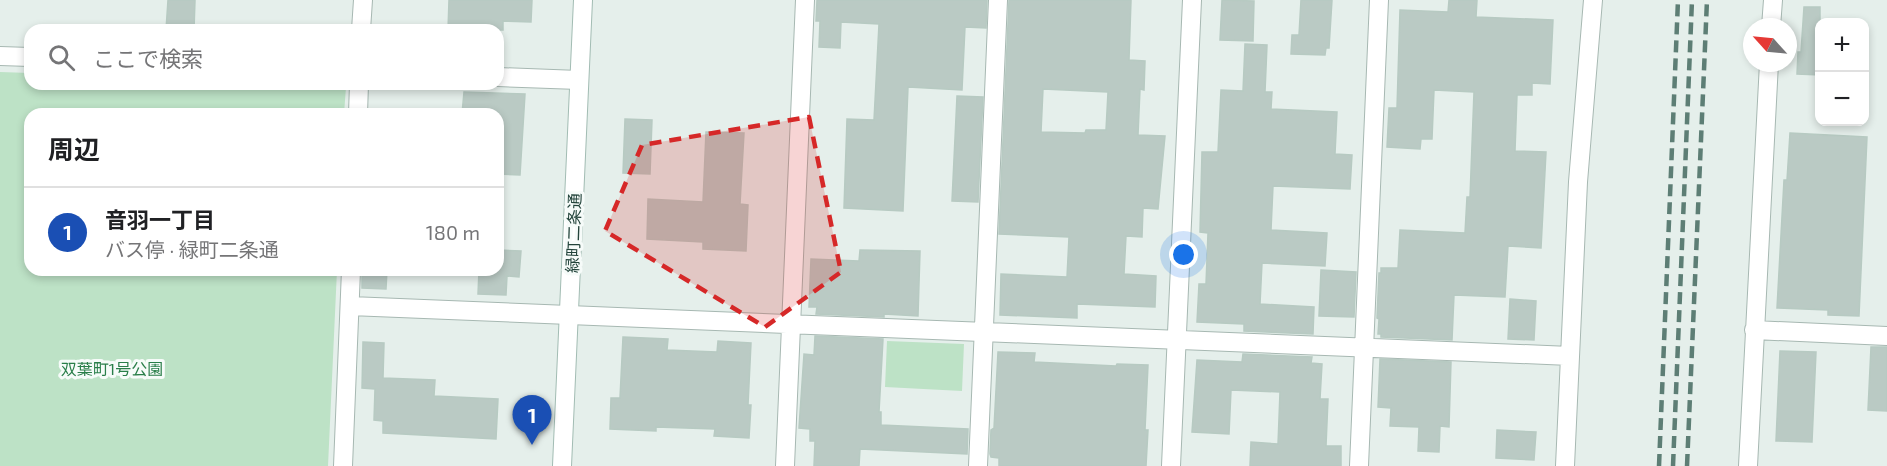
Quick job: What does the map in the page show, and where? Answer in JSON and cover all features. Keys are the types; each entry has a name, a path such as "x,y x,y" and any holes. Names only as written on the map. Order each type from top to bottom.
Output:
{"street":[{"path":"361,24 363,0"},
{"name":"緑町二条通","path":"562,466 583,0"},
{"path":"785,466 805,0"},
{"path":"978,466 998,0"},
{"path":"1171,466 1192,0"},
{"path":"1359,466 1379,0"},
{"path":"1565,466 1578,182 1593,0"},
{"path":"1772,18 1773,0"},
{"path":"0,56 24,57"},
{"path":"1748,466 1768,72"},
{"path":"504,77 579,80"},
{"path":"358,108 359,90"},
{"path":"343,466 351,276"},
{"path":"350,306 1570,356"},
{"path":"1754,330 1887,336"}],"highlighted area":[{"path":"809,117 841,272 765,327 605,231 642,145"}],"green space":[{"name":"双葉町1号公園","path":"0,72 24,73 24,90 346,90 344,108 24,108 24,276 337,276 328,466 0,466"},
{"path":"887,341 964,344 962,391 885,387"}],"building":[{"path":"168,0 195,0 194,24 166,24"},
{"path":"449,0 532,0 531,22 448,24"},
{"path":"817,0 987,0 986,28 965,27 962,90 908,87 903,211 844,208 847,119 874,120 879,24 841,22 840,48 819,47 820,21 816,21"},
{"path":"1009,0 1131,0 1129,60 1145,61 1144,90 1140,89 1138,135 1165,136 1158,209 1143,208 1142,237 1126,236 1124,274 1156,276 1155,307 1077,304 1077,318 1000,315 1001,274 1067,277 1069,237 999,234","holes":["1043,89 1108,92 1106,130 1086,130 1085,133 1041,132"]},
{"path":"1222,0 1254,1 1253,41 1220,40"},
{"path":"1301,0 1332,0 1329,48 1326,48 1325,55 1291,54 1292,35 1299,35"},
{"path":"1449,0 1477,0 1476,17 1553,20 1550,84 1532,83 1532,95 1517,95 1515,151 1546,152 1541,248 1508,246 1505,297 1454,295 1452,340 1381,337 1381,334 1378,334 1379,319 1377,318 1379,273 1381,273 1381,268 1398,268 1400,230 1465,233 1467,197 1470,197 1474,92 1434,90 1432,139 1421,139 1420,149 1387,147 1389,108 1397,108 1400,10 1448,12"},
{"path":"1804,7 1820,7 1820,18 1815,18 1815,75 1797,74 1798,52 1801,52"},
{"path":"1245,44 1267,45 1265,92 1272,92 1271,109 1337,112 1335,154 1352,155 1350,189 1273,186 1271,230 1327,233 1325,266 1262,263 1260,304 1314,307 1313,334 1244,331 1244,324 1197,322 1199,284 1206,284 1208,233 1200,232 1202,152 1218,152 1221,90 1243,91"},
{"path":"464,92 525,94 520,175 504,174 504,108 463,108"},
{"path":"957,96 983,97 978,202 952,201"},
{"path":"625,119 652,120 650,174 623,173"},
{"path":"706,132 744,133 740,204 748,205 746,251 703,249 703,242 647,239 648,199 703,202"},
{"path":"1790,133 1867,137 1859,316 1828,315 1828,310 1777,308 1784,180 1787,180"},
{"path":"504,250 521,251 519,277 507,276 506,295 478,294 479,276 504,276"},
{"path":"860,250 920,251 918,316 816,314 817,307 809,307 811,259 859,261"},
{"path":"1321,270 1356,272 1354,317 1319,316"},
{"path":"362,276 387,276 386,289 362,288"},
{"path":"1510,299 1536,301 1534,340 1508,339"},
{"path":"815,336 883,339 879,412 881,412 881,425 968,429 967,454 860,449 859,466 814,466 815,441 810,441 810,429 799,428 804,354 814,355"},
{"path":"623,337 668,339 667,350 717,352 718,341 751,343 749,438 714,436 715,429 656,427 656,431 610,429 611,398 620,398"},
{"path":"363,342 384,343 383,378 435,380 434,396 498,399 496,439 383,433 383,421 374,420 375,389 362,388"},
{"path":"1871,347 1887,347 1887,411 1868,410"},
{"path":"1780,351 1816,352 1812,442 1776,441"},
{"path":"998,352 1035,353 1034,362 1116,366 1117,364 1148,365 1146,466 999,466 999,458 991,457 990,454 991,430 994,428"},
{"path":"1243,354 1312,357 1311,363 1322,364 1320,399 1328,399 1326,446 1341,446 1341,466 1250,466 1251,442 1278,444 1280,392 1231,390 1229,434 1192,432 1197,360 1242,362"},
{"path":"1380,359 1451,362 1449,427 1440,426 1439,452 1418,451 1419,427 1390,426 1391,408 1378,407"},
{"path":"1497,430 1536,432 1534,460 1496,458"}],"railway":[{"path":"1659,466 1678,0"},
{"path":"1673,466 1692,0"},
{"path":"1687,466 1707,0"}],"place":[{"name":"音羽一丁目","path":"532,445"}]}
